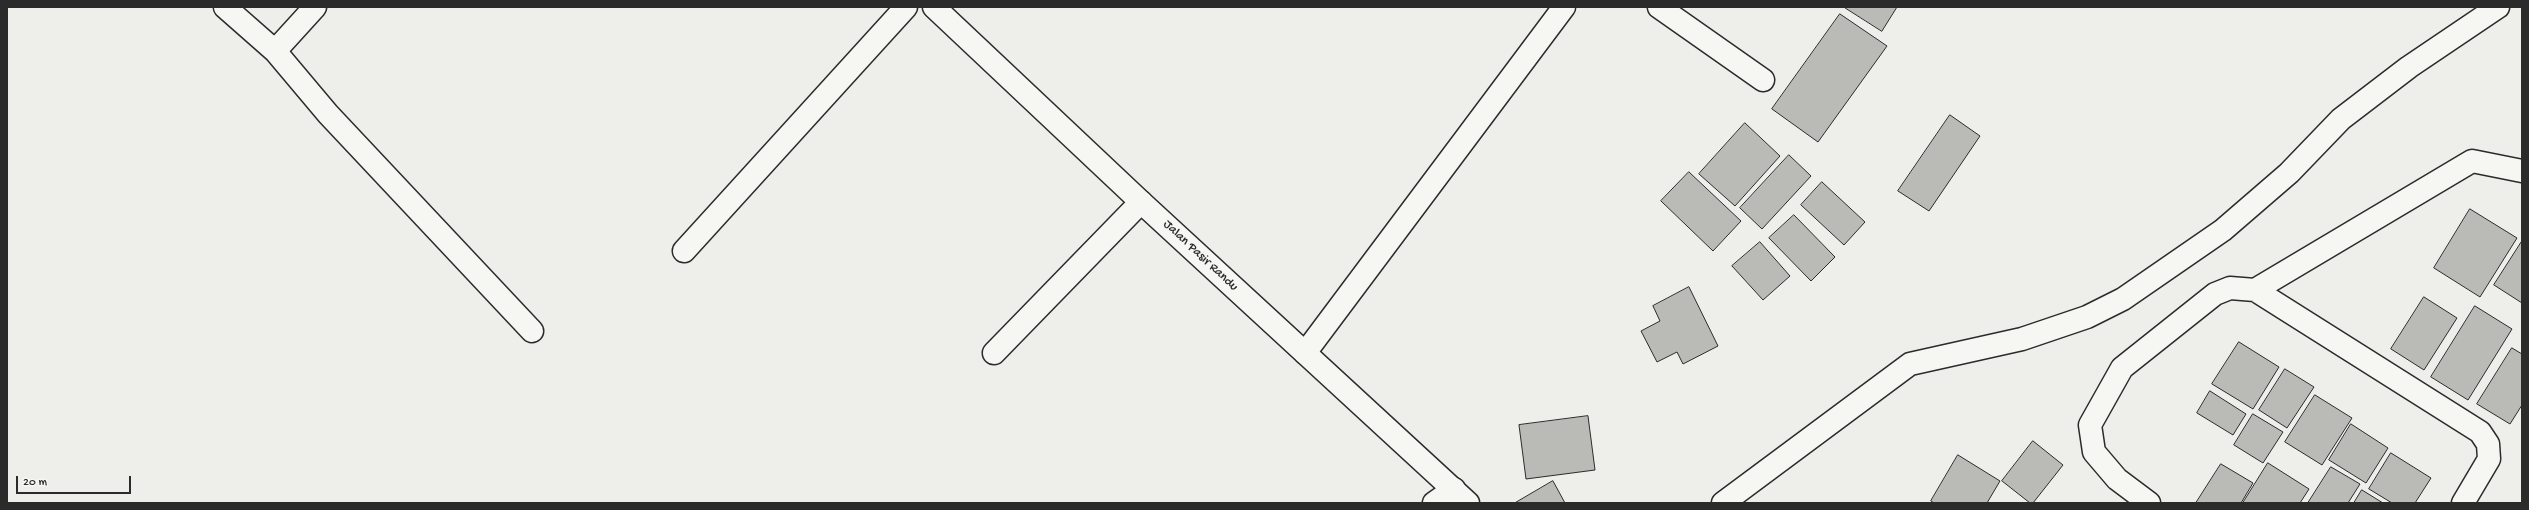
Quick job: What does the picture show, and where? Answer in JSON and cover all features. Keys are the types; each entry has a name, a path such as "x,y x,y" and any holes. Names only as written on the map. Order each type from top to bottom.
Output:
{"street":[{"path":"275,51 315,7"},
{"path":"684,251 906,7"},
{"name":"Jalan Pasir Randu","path":"934,7 1141,202 1461,496"},
{"path":"1305,353 1564,7"},
{"path":"1659,7 1763,80"},
{"path":"1722,503 1910,364 2030,336 2087,317 2123,299 2228,226 2289,173 2341,119 2409,67 2498,7"},
{"path":"229,8 275,51 328,114 532,332"},
{"path":"2254,290 2472,161 2522,171"},
{"path":"994,353 1141,202"},
{"path":"2149,503 2117,478 2094,452 2090,424 2122,368 2215,294 2230,288 2254,290 2480,432 2488,444 2489,458 2463,503"},
{"path":"1434,503 1461,496"}],"building":[{"path":"1844,7 1897,7 1882,31"},
{"path":"1840,14 1887,46 1818,142 1772,109"},
{"path":"1950,115 1980,136 1929,211 1898,191"},
{"path":"1745,123 1780,156 1735,206 1699,174"},
{"path":"1789,155 1811,176 1762,229 1740,208"},
{"path":"1689,172 1741,221 1713,251 1661,201"},
{"path":"1822,182 1865,222 1844,245 1801,205"},
{"path":"2470,209 2517,238 2480,297 2434,268"},
{"path":"1794,215 1835,257 1811,281 1769,238"},
{"path":"2522,241 2522,303 2494,285"},
{"path":"1760,242 1790,276 1763,300 1732,266"},
{"path":"1689,287 1718,346 1683,364 1677,352 1657,362 1641,331 1660,321 1653,306"},
{"path":"2424,297 2457,318 2424,370 2391,349"},
{"path":"2475,306 2512,329 2468,400 2431,377"},
{"path":"2239,342 2279,367 2253,409 2212,384"},
{"path":"2512,348 2522,354 2522,405 2510,424 2477,404"},
{"path":"2285,369 2314,387 2287,428 2259,410"},
{"path":"2210,391 2246,414 2233,435 2197,413"},
{"path":"2315,395 2352,418 2322,465 2285,442"},
{"path":"2253,414 2283,432 2263,463 2234,445"},
{"path":"1588,416 1595,470 1526,479 1519,425"},
{"path":"2351,424 2388,448 2366,483 2329,460"},
{"path":"2033,441 2063,465 2033,503 2030,503 2002,481"},
{"path":"2391,453 2431,478 2415,503 2392,503 2369,489"},
{"path":"1958,455 2000,481 1987,503 1934,503 1931,501"},
{"path":"2268,463 2309,489 2300,503 2243,503"},
{"path":"2221,464 2253,483 2241,503 2196,503"},
{"path":"2331,467 2360,484 2348,503 2308,503"},
{"path":"1553,481 1565,503 1515,503"},
{"path":"2362,490 2383,503 2354,503"}]}
